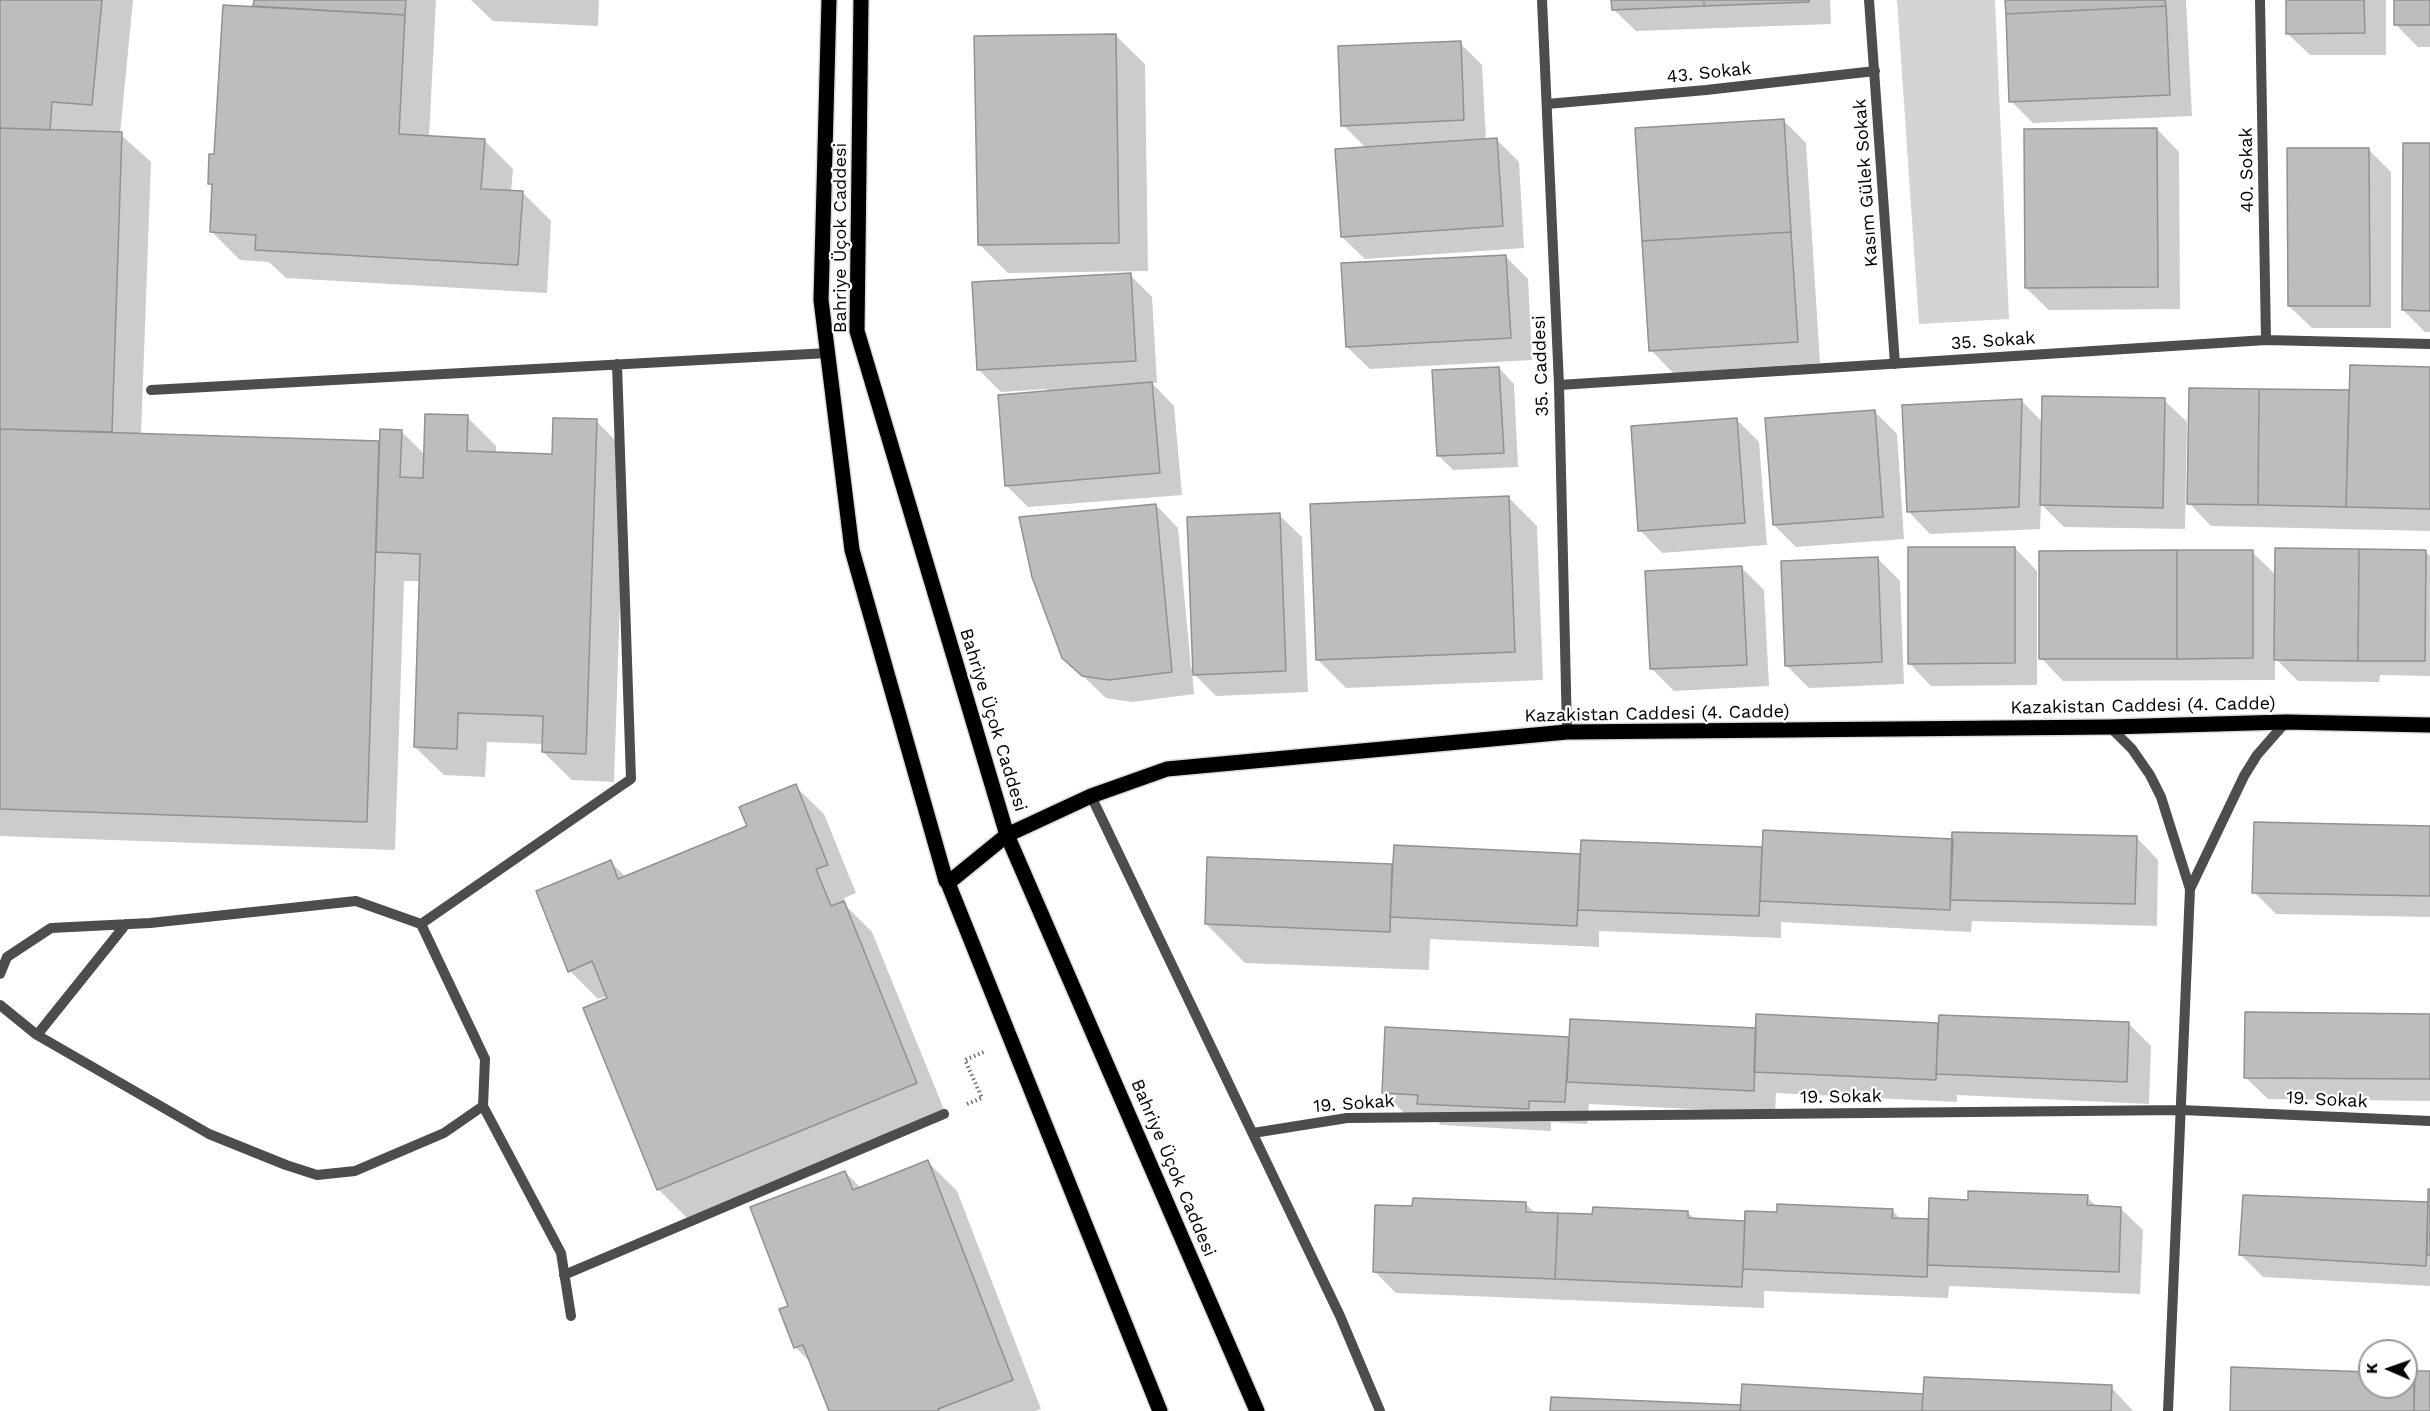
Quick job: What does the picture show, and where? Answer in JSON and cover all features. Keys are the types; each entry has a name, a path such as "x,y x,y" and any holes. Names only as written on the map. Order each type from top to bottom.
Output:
{"main road":[{"name":"Bahriye Üçok Caddesi","path":"829,0 821,300 852,550 946,881 1160,1411"},
{"name":"Bahriye Üçok Caddesi","path":"861,0 857,331 1007,835 1257,1411"},
{"name":"Kazakistan Caddesi (4. Cadde)","path":"948,882 1007,835 1091,796 1167,769 1568,732 2286,723 2430,725"}],"street":[{"name":"35. Caddesi","path":"1542,0 1559,385 1568,732"},
{"name":"Kasım Gülek Sokak","path":"1869,0 1895,364"},
{"name":"40. Sokak","path":"2260,0 2266,340"},
{"name":"43. Sokak","path":"1547,104 1706,90 1875,71"},
{"name":"35. Sokak","path":"1559,385 2266,340 2430,344"},
{"path":"151,390 828,353"},
{"path":"422,924 631,779 617,364"},
{"path":"2190,889 2244,776 2257,755 2286,723"},
{"path":"2110,727 2132,749 2150,775 2161,797 2190,889 2168,1411"},
{"path":"1091,796 1340,1316 1380,1411"},
{"path":"0,975 7,957 51,928 126,924 356,901 422,924 484,1059 483,1106 561,1253 571,1316"},
{"path":"37,1035 126,924"},
{"path":"0,1005 37,1035 209,1134 317,1175 355,1171 444,1133 483,1106"},
{"name":"19. Sokak","path":"1253,1133 1347,1118 2181,1110 2430,1121"},
{"path":"564,1275 944,1114"}],"path":[{"path":"944,1114 982,1098 965,1060 1011,1040"}],"shaded area":[{"path":"1897,0 1995,0 2009,319 1919,324"}],"building":[{"path":"0,0 102,0 92,105 52,102 50,130 0,128"},
{"path":"254,0 406,0 405,15 253,6"},
{"path":"1611,0 1704,0 1704,6 1612,10"},
{"path":"1704,0 1809,0 1809,2 1704,6"},
{"path":"2005,0 2165,0 2166,6 2006,14"},
{"path":"2286,0 2364,0 2365,33 2286,34"},
{"path":"2394,0 2430,0 2430,25 2394,25"},
{"path":"223,5 405,15 399,134 485,139 481,189 523,191 518,265 255,250 256,235 210,232 212,184 208,184 209,154 214,154"},
{"path":"2166,6 2170,95 2009,102 2006,14"},
{"path":"1116,34 1119,243 978,245 974,36"},
{"path":"1461,41 1464,120 1341,126 1338,46"},
{"path":"1784,119 1791,232 1642,241 1635,128"},
{"path":"0,128 122,132 112,432 0,429"},
{"path":"2157,128 2158,287 2025,288 2024,129"},
{"path":"1497,138 1503,226 1341,237 1335,149"},
{"path":"2403,143 2430,143 2430,311 2402,310"},
{"path":"2287,148 2369,148 2370,306 2288,306"},
{"path":"1791,232 1798,342 1649,351 1642,241"},
{"path":"1506,255 1511,338 1346,347 1341,263"},
{"path":"1131,273 1136,361 977,370 972,282"},
{"path":"2350,365 2430,367 2430,509 2346,507"},
{"path":"1499,367 1504,453 1437,456 1432,370"},
{"path":"1152,382 1160,473 1005,486 998,395"},
{"path":"2189,388 2259,389 2258,505 2187,504"},
{"path":"2259,389 2349,390 2346,507 2258,505"},
{"path":"2042,396 2165,398 2163,508 2040,505"},
{"path":"2022,399 2019,507 1907,512 1902,405"},
{"path":"1875,410 1883,517 1773,525 1765,418"},
{"path":"425,414 468,415 467,451 552,454 553,418 597,419 586,754 542,752 543,716 458,713 457,749 414,747 420,554 376,552 380,429 402,430 400,477 423,478"},
{"path":"1737,418 1745,523 1638,531 1631,426"},
{"path":"0,429 379,441 367,822 0,809"},
{"path":"1509,496 1515,652 1316,660 1310,504"},
{"path":"1156,504 1172,672 1109,680 1082,676 1062,658 1032,577 1019,517"},
{"path":"1280,513 1286,671 1193,675 1187,517"},
{"path":"1908,547 2015,547 2015,663 1908,664"},
{"path":"2275,548 2359,549 2358,661 2274,660"},
{"path":"2359,549 2426,550 2425,661 2358,661"},
{"path":"2177,550 2177,659 2039,659 2039,551"},
{"path":"2177,550 2253,550 2253,658 2177,659"},
{"path":"1878,557 1882,662 1785,666 1781,561"},
{"path":"1742,566 1747,665 1650,669 1645,571"},
{"path":"796,784 828,865 816,869 831,906 844,901 917,1083 657,1190 583,1008 607,998 592,961 568,972 536,891 611,860 618,879 747,826 739,807"},
{"path":"2254,822 2430,826 2430,896 2252,893"},
{"path":"1763,830 1953,839 1950,910 1760,901"},
{"path":"1952,832 2137,836 2135,904 1950,900"},
{"path":"1581,840 1762,847 1759,916 1578,910"},
{"path":"1394,845 1580,854 1577,926 1390,917"},
{"path":"1207,857 1392,864 1390,932 1205,924"},
{"path":"2245,1012 2430,1014 2430,1079 2244,1078"},
{"path":"1756,1014 1938,1023 1936,1080 1754,1072"},
{"path":"1939,1015 2129,1022 2127,1082 1936,1074"},
{"path":"1570,1019 1756,1028 1754,1091 1567,1082"},
{"path":"1385,1027 1569,1037 1565,1102 1529,1101 1529,1109 1417,1104 1418,1095 1382,1093"},
{"path":"928,1160 1013,1380 938,1409 939,1411 829,1411 803,1345 794,1348 779,1309 788,1306 750,1207 845,1171 853,1190"},
{"path":"2428,1189 2430,1189 2430,1255 2427,1255"},
{"path":"1968,1191 2088,1195 2087,1205 2121,1207 2119,1272 1927,1265 1929,1198 1968,1200"},
{"path":"2243,1195 2428,1202 2426,1266 2239,1255"},
{"path":"1413,1198 1526,1202 1526,1212 1558,1213 1555,1279 1373,1272 1375,1205 1412,1206"},
{"path":"1777,1204 1893,1209 1892,1218 1929,1219 1927,1277 1743,1269 1745,1211 1777,1212"},
{"path":"1593,1207 1688,1211 1688,1218 1745,1221 1742,1287 1555,1279 1558,1213 1592,1214"},
{"path":"2231,1367 2358,1372 2358,1399 2414,1399 2414,1411 2230,1411"},
{"path":"2418,1371 2430,1371 2430,1411 2414,1411 2414,1399 2418,1399"},
{"path":"1924,1377 2112,1385 2111,1411 1922,1411"},
{"path":"1742,1384 1923,1394 1922,1411 1740,1411"},
{"path":"1551,1397 1741,1405 1740,1411 1550,1411"}]}
